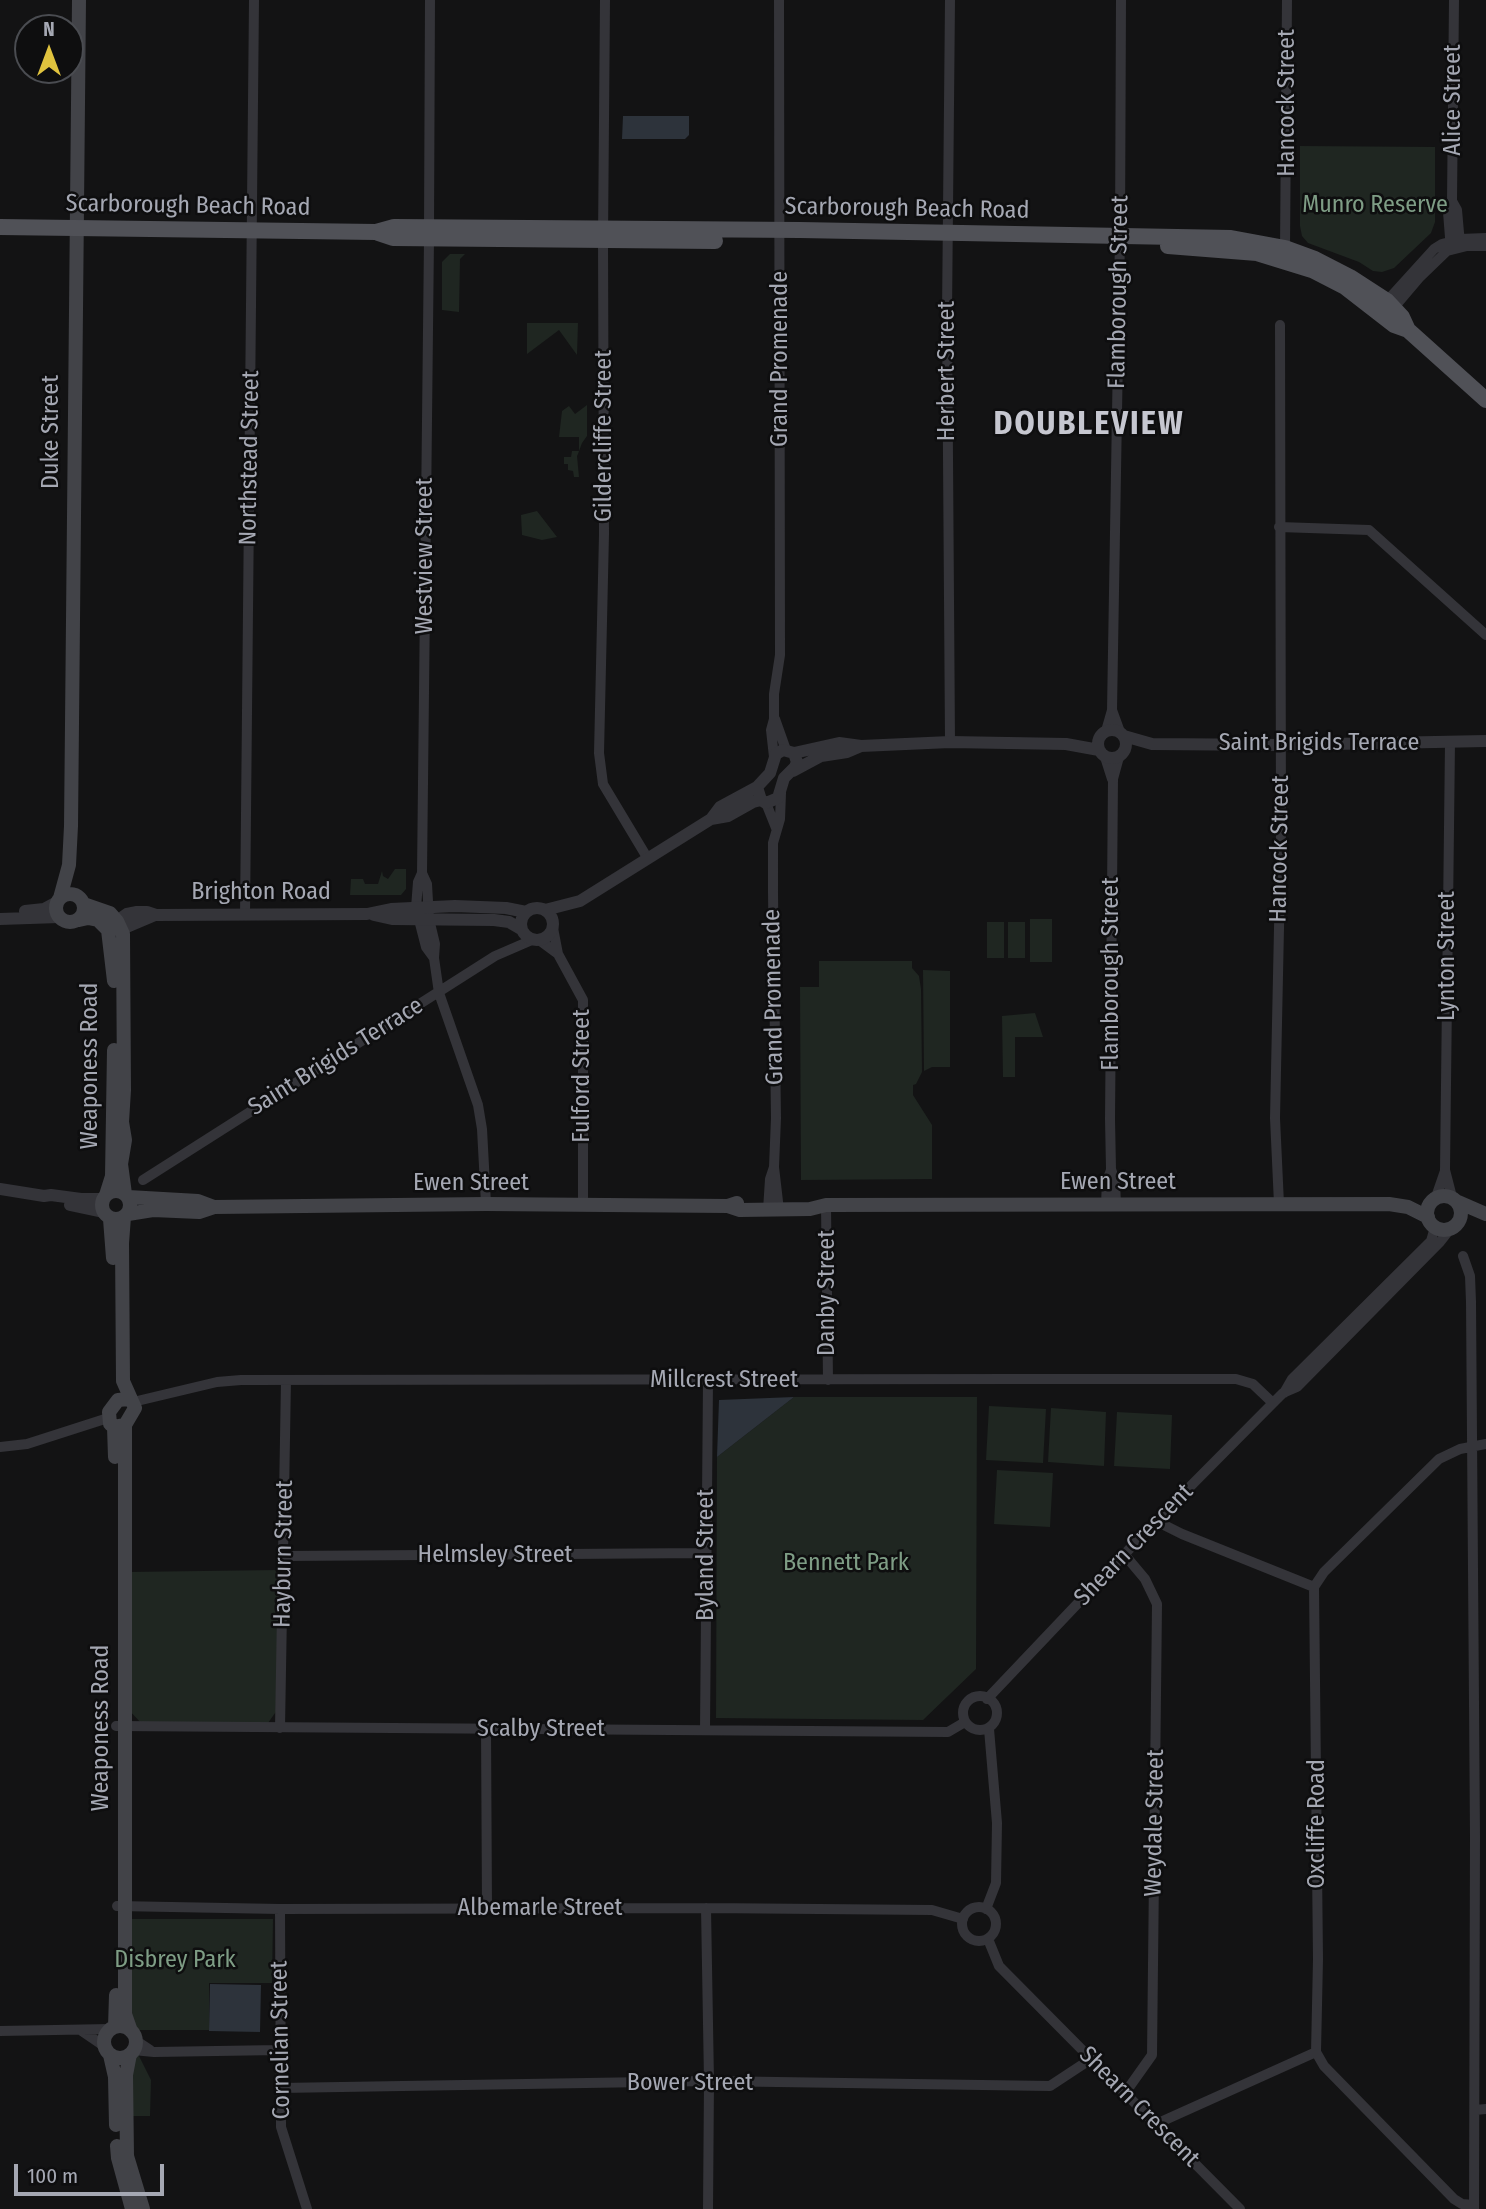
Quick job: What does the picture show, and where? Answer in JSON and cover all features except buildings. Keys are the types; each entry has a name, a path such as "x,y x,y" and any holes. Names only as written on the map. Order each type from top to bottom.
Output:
{"main road":[{"name":"Duke Street","path":"59,906 69,865 79,0"},
{"name":"Scarborough Beach Road","path":"0,227 376,232 393,238 429,233 1120,240 1231,238 1285,248 1315,259 1350,277 1386,310 1394,325 1408,330 1486,400"},
{"name":"Scarborough Beach Road","path":"1120,240 1257,253 1312,270 1386,310"},
{"name":"Duke Street","path":"69,865 81,900"},
{"path":"68,894 110,913 116,927 88,918 67,922 59,906 68,894"},
{"path":"79,920 84,912 81,900"},
{"name":"Weaponess Road","path":"112,1209 131,1205 121,1175 125,1140 122,1122 124,1090 116,927"},
{"name":"Weaponess Road","path":"114,1403 111,1120 117,1000 116,927"},
{"name":"Ewen Street","path":"214,1207 198,1201 127,1196 115,1191 112,1209 199,1212 214,1207 486,1205 728,1206 740,1210 773,1205 810,1209 826,1205 1389,1205 1432,1211 1455,1224 1485,1213"},
{"name":"Ewen Street","path":"1432,1211 1455,1200 1485,1213"},
{"path":"1455,1200 1462,1213 1455,1224"},
{"name":"Weaponess Road","path":"112,1209 122,1243 123,1381 132,1404"},
{"path":"122,1398 132,1404 116,1423 114,1403 122,1398"},
{"name":"Weaponess Road","path":"116,1423 120,1906 125,2014 132,2044 126,2075 127,2156 143,2209"},
{"name":"Weaponess Road","path":"120,1906 112,2028 104,2038 116,2077 118,2158 132,2209"},
{"path":"107,2050 121,2058 132,2044 126,2027 112,2028"}],"street":[{"name":"Northstead Street","path":"245,915 254,0"},
{"name":"Westview Street","path":"430,0 422,873 418,883 423,913 435,944 434,958 439,993 478,1105 486,1205"},
{"name":"Gildercliffe Street","path":"606,0 603,235 604,534 598,753 603,784 648,859"},
{"name":"Grand Promenade","path":"774,757 771,730 780,655 779,0"},
{"name":"Herbert Street","path":"950,0 950,742"},
{"name":"Flamborough Street","path":"1111,1205 1107,1181 1111,1169 1113,779 1102,744 1112,710 1121,0"},
{"name":"Hancock Street","path":"1285,248 1287,0"},
{"name":"Alice Street","path":"1454,0 1452,201 1457,210 1455,244"},
{"path":"1386,310 1434,249 1486,238"},
{"path":"1455,244 1486,246"},
{"name":"Hancock Street","path":"1279,1204 1275,1118 1282,745 1280,326"},
{"path":"1279,527 1369,530 1486,635"},
{"name":"Flamborough Street","path":"1112,710 1122,734"},
{"name":"Grand Promenade","path":"774,719 790,751"},
{"path":"1121,755 1126,744 1122,734"},
{"name":"Saint Brigids Terrace","path":"1102,744 1122,734 1152,744 1282,745 1486,741"},
{"path":"711,820 720,807 757,787 770,774 774,757 779,752 839,743 861,746 950,742 1102,744"},
{"name":"Lynton Street","path":"1432,1211 1445,1170 1450,742"},
{"name":"Saint Brigids Terrace","path":"1102,744 1121,755 1152,744"},
{"path":"553,926 580,901 711,820 728,816 753,802 774,801 781,793 784,778 793,771 821,756 847,752 861,746"},
{"path":"790,751 797,762 793,771"},
{"name":"Flamborough Street","path":"1113,779 1121,755"},
{"path":"757,787 763,802"},
{"name":"Grand Promenade","path":"773,1205 770,1180 775,1167 776,1118 772,893 773,843 780,819 781,793"},
{"name":"Grand Promenade","path":"763,802 776,828"},
{"path":"545,910 550,914 553,926 551,933 536,940 522,929 522,917 526,912 534,908 545,910 580,901"},
{"path":"0,911 59,906"},
{"path":"0,919 59,906"},
{"name":"Brighton Road","path":"116,927 127,914 137,912 156,915 367,914 392,919 423,913 506,908 526,912"},
{"name":"Brighton Road","path":"423,913 509,922 522,929"},
{"name":"Fulford Street","path":"553,926 558,954 583,1000 583,1206"},
{"name":"Saint Brigids Terrace","path":"143,1180 495,956 536,940"},
{"name":"Fulford Street","path":"536,940 558,954"},
{"name":"Lynton Street","path":"1445,1170 1455,1200"},
{"name":"Ewen Street","path":"0,1189 44,1196 49,1202 112,1209"},
{"name":"Danby Street","path":"826,1205 828,1380"},
{"name":"Shearn Crescent","path":"987,1699 1124,1554 1283,1393 1292,1379 1431,1241 1432,1211"},
{"name":"Shearn Crescent","path":"1283,1393 1297,1387 1455,1224"},
{"path":"1156,2124 1316,2052 1324,2066 1454,2199 1474,2207 1480,2110 1470,1276 1463,1256"},
{"name":"Millcrest Street","path":"132,1404 217,1382 286,1380 1236,1379 1253,1384 1273,1403"},
{"name":"Hayburn Street","path":"280,1728 286,1380"},
{"name":"Byland Street","path":"705,1729 708,1381"},
{"path":"0,1447 116,1423"},
{"path":"1156,1521 1314,1587 1324,1572 1439,1459 1451,1452 1486,1444"},
{"name":"Helmsley Street","path":"285,1556 706,1553"},
{"name":"Weydale Street","path":"1124,1554 1145,1579 1157,1604 1152,2055 1125,2093"},
{"name":"Oxcliffe Road","path":"1314,1587 1318,1959 1316,2052"},
{"path":"965,1723 963,1709 971,1699 984,1696 995,1704 997,1718 989,1728 997,1823 996,1883 986,1909"},
{"name":"Scalby Street","path":"120,1726 948,1732 965,1723 976,1731 989,1728"},
{"path":"486,1728 487,1908"},
{"name":"Albemarle Street","path":"120,1906 280,1909 932,1910 962,1919"},
{"path":"705,1908 709,2081 708,2209"},
{"path":"974,1908 986,1909 995,1917 994,1933 988,1939 979,1941 965,1935 962,1919 974,1908"},
{"name":"Cornelian Street","path":"280,1909 281,2127 307,2209"},
{"name":"Shearn Crescent","path":"988,1939 999,1966 1240,2209"},
{"path":"0,2031 81,2031 112,2028"},
{"path":"81,2031 107,2050"},
{"path":"132,2044 154,2052 279,2050"},
{"name":"Bower Street","path":"280,2088 709,2081 1050,2086 1091,2059"}],"green space":[{"name":"Munro Reserve","path":"1300,146 1435,147 1435,222 1431,233 1394,268 1382,272 1373,271 1359,262 1308,243 1302,236 1300,226"},
{"path":"450,254 465,254 460,259 459,312 442,310 442,262"},
{"path":"527,323 578,323 577,355 559,330 527,354"},
{"path":"587,405 587,436 579,451 579,437 559,437 562,411 569,406 575,414"},
{"path":"572,451 579,451 579,477 574,477 573,471 568,470 568,464 564,464 564,457 571,457"},
{"path":"537,511 557,537 542,540 522,535 521,515"},
{"path":"395,869 406,869 406,889 401,895 350,895 351,879 363,879 365,884 378,884 382,871 383,876 388,879"},
{"path":"1030,919 1052,919 1052,962 1030,962"},
{"path":"987,922 1004,922 1004,958 987,958"},
{"path":"1008,922 1025,922 1025,958 1008,958"},
{"path":"819,961 912,961 912,968 919,976 921,989 922,1072 913,1085 913,1095 932,1125 932,1179 801,1180 800,987 819,987"},
{"path":"923,970 950,971 950,1067 932,1067 924,1071"},
{"path":"1035,1013 1043,1037 1015,1037 1015,1077 1003,1077 1002,1016"},
{"name":"Bennett Park","path":"794,1397 977,1397 976,1669 923,1720 716,1718 717,1457"},
{"path":"989,1406 1046,1409 1043,1463 986,1460"},
{"path":"1051,1408 1106,1412 1104,1466 1048,1462"},
{"path":"1117,1412 1172,1415 1170,1469 1114,1466"},
{"path":"997,1470 1053,1473 1050,1527 994,1524"},
{"path":"278,1570 280,1706 268,1723 141,1723 128,1709 127,1572"},
{"name":"Disbrey Park","path":"132,1919 273,1919 272,1983 209,1983 209,2030 132,2030"},
{"path":"138,2054 151,2080 150,2116 128,2116 134,2058"}],"shaded area":[{"path":"623,116 689,116 689,135 685,139 622,139"},
{"path":"794,1397 717,1457 719,1400"},
{"path":"210,1984 261,1985 260,2032 209,2031"}],"district":[{"name":"DOUBLEVIEW","path":"1089,425"}]}
